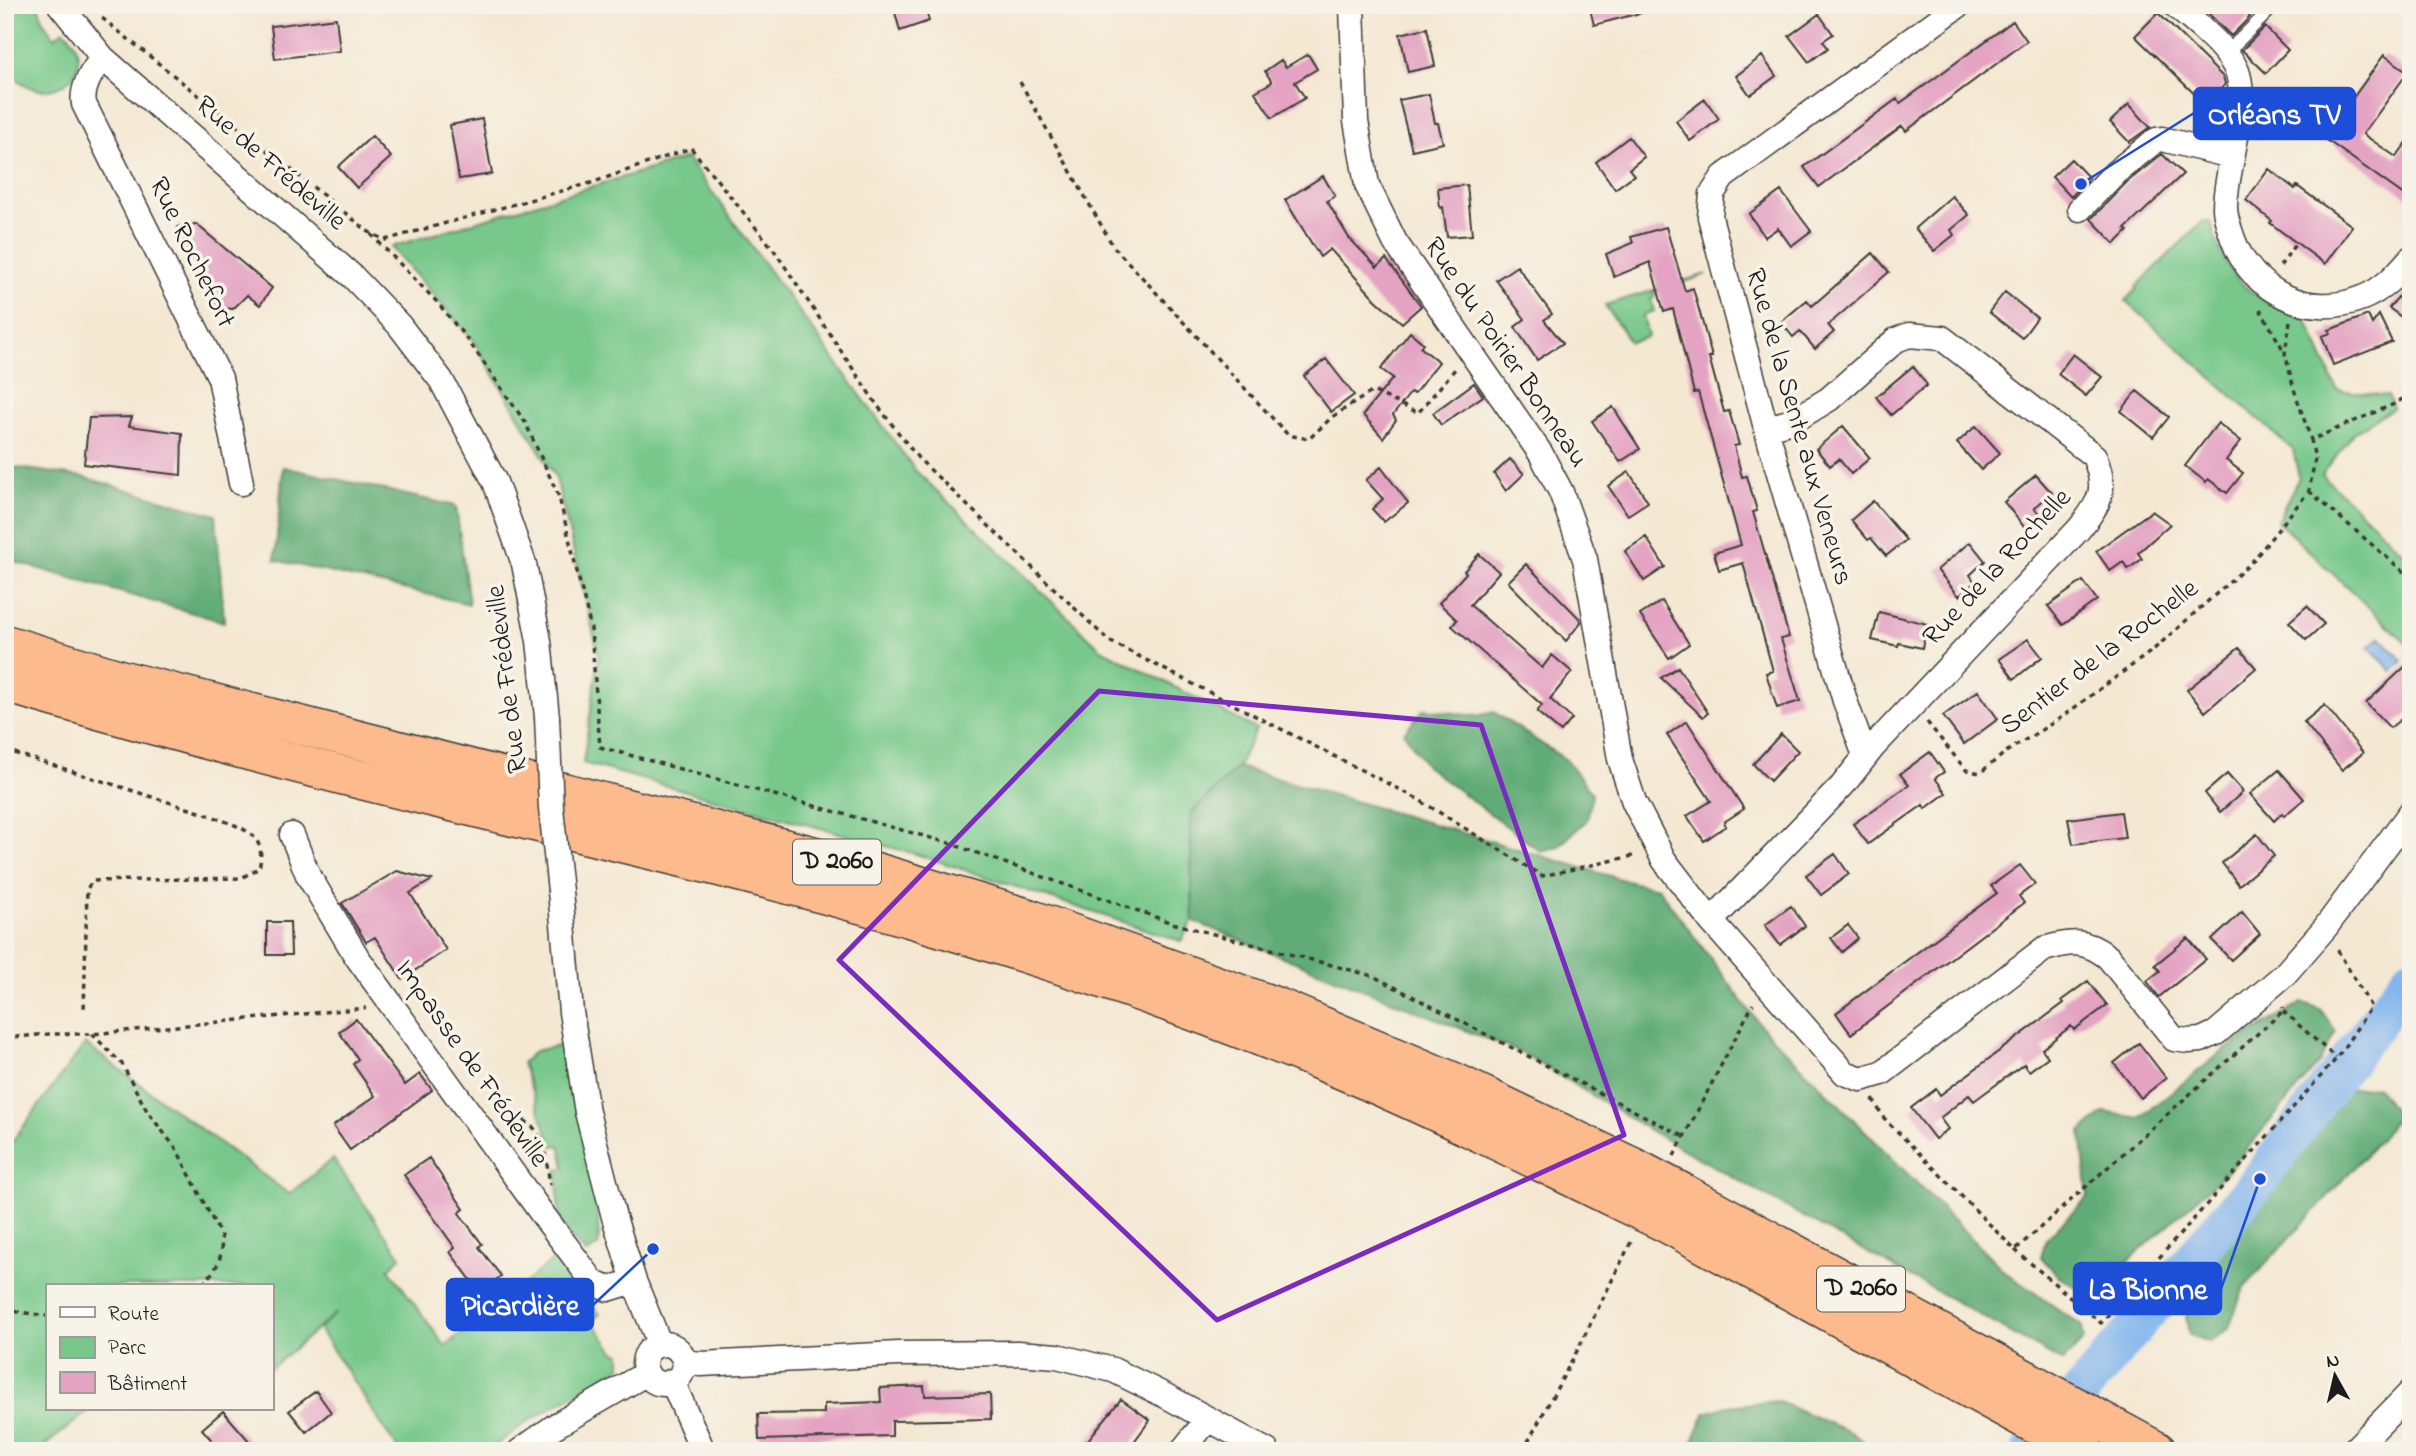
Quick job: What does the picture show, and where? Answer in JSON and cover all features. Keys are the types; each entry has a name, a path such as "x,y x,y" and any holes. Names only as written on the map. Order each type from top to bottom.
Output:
{"highway":[{"name":"D 2060","path":"5,644 123,680 862,868 1028,918 1280,1008 1452,1081 1630,1186 2042,1386 2080,1435"},
{"name":"D 2060","path":"5,683 127,719 798,888 1035,957 1175,1005 1325,1063 1456,1121 1630,1186"},
{"name":"D 2060","path":"1673,1208 2016,1413 2080,1435 2157,1451"}],"street":[{"name":"Rue du Poirier Bonneau","path":"1352,5 1356,121 1367,185 1395,242 1541,454 1561,492 1586,559 1620,759 1634,802 1664,860 1711,920 1845,1073 1861,1079"},
{"name":"Rue de la Sente aux Veneurs","path":"1865,756 1845,701 1766,428 1710,217 1712,194 1723,177 1959,5"},
{"path":"2175,5 2225,54 2236,70 2240,108 2224,211 2234,243 2251,271 2275,292 2296,301 2317,307 2333,306 2363,298 2391,281 2411,258"},
{"name":"Rue de Frédeville","path":"65,11 103,58 353,277 399,325 441,380 495,482 524,564 539,641 547,718 551,808 571,1012 587,1112 634,1282 660,1345"},
{"name":"Rue Rochefort","path":"103,58 95,66 87,83 84,104 220,378 241,483"},
{"path":"2080,209 2116,172 2156,140 2162,139 2231,156"},
{"name":"Rue de la Rochelle","path":"1766,428 1793,421 1829,399 1896,340 1909,335 1926,335 1942,338 2094,456 2101,473 2097,507 1865,756"},
{"path":"1711,920 1842,786 1865,756"},
{"path":"1861,1079 1882,1073 2044,949 2070,942 2093,946 2108,957 2174,1039 2202,1040 2216,1033 2284,975 2325,928 2411,812"},
{"name":"Impasse de Frédeville","path":"292,835 308,875 357,957 542,1216 594,1283 608,1289 634,1282"},
{"path":"703,1451 678,1372 682,1356 673,1346 654,1347 644,1363 647,1373 657,1382 678,1372 701,1364 898,1354 1018,1353 1057,1356 1113,1370 1267,1451"},
{"path":"520,1451 555,1426 647,1373"},
{"path":"2353,1451 2411,1392"},
{"path":"1182,1451 1208,1419"}],"lane":[{"path":"2225,54 2275,5"}],"path":[{"path":"65,11 91,10 369,232 437,302 470,343 524,422 559,497 592,629 600,747 949,843 1172,923 1373,976 1683,1136"},
{"path":"1020,82 1113,246 1288,435 1309,439 1332,417 1373,391 1418,413 1471,351"},
{"path":"369,232 385,240 591,183 691,148 774,250 877,405 918,458 1109,641 1416,798 1542,876 1659,850"},
{"path":"2265,283 2296,243"},
{"name":"Sentier de la Rochelle","path":"1913,704 1966,770 1980,773 2152,650 2251,563 2309,491 2315,459 2285,353 2296,301"},
{"path":"2311,440 2411,394"},
{"path":"2309,491 2411,578"},
{"path":"5,750 212,816 244,830 257,840 263,852 259,868 240,878 92,881 87,889 84,1012"},
{"path":"1861,1079 1883,1117 2015,1250 2101,1323 2337,1058 2371,1007 2325,928"},
{"path":"2015,1250 2283,1011 2284,975"},
{"path":"5,1038 92,1034 393,1006"},
{"path":"2283,1011 2337,1058"},
{"path":"92,1034 122,1064 147,1111 177,1150 221,1236 222,1250 218,1266 203,1284"},
{"path":"491,1144 502,1123 513,1119 525,1120 534,1127 542,1141 550,1184 550,1204 542,1216"},
{"path":"5,1310 46,1316"}],"highlighted area":[{"path":"1099,691 1481,725 1624,1135 1217,1320 839,960"}],"green space":[{"path":"5,5 38,5 43,21 55,37 64,30 75,45 78,60 74,73 65,84 52,89 36,89 20,81 5,65"},
{"path":"687,158 915,470 1101,649 1256,729 1238,767 1190,814 1193,921 1181,941 919,855 583,763 599,656 556,478 473,340 391,247"},
{"path":"2203,221 2211,222 2224,259 2244,285 2271,304 2306,319 2337,390 2388,396 2393,408 2354,432 2322,475 2411,560 2411,647 2277,521 2299,477 2293,450 2126,301 2136,287"},
{"path":"1707,274 1653,292 1655,297 1651,299 1654,311 1643,315 1648,337 1630,342 1605,305"},
{"path":"5,466 83,477 216,515 224,622 5,559"},
{"path":"283,467 456,506 469,604 275,560"},
{"path":"1424,709 1476,716 1494,712 1566,760 1592,793 1587,820 1558,847 1540,851 1426,766 1404,732"},
{"path":"1238,767 1658,888 1761,1026 2005,1272 2082,1326 2084,1339 2063,1362 1654,1133 1522,1053 1193,921 1190,814"},
{"path":"2302,1002 2320,1009 2336,1031 2319,1063 2230,1169 2090,1296 2059,1277 2041,1257 2046,1239 2088,1197 2081,1132 2104,1112 2139,1118 2231,1045"},
{"path":"85,1044 289,1194 333,1159 401,1257 389,1269 445,1346 556,1258 600,1314 592,1321 614,1351 621,1354 621,1367 527,1422 487,1451 399,1451 319,1329 336,1313 273,1366 273,1284 46,1284 46,1410 90,1410 38,1451 5,1451 5,1151"},
{"path":"563,1045 596,1188 599,1241 598,1246 586,1253 565,1231 559,1213 557,1170 565,1168 560,1145 552,1146 522,1063 535,1051"},
{"path":"2377,1087 2398,1116 2244,1288 2228,1329 2210,1342 2189,1335 2186,1317 2194,1281 2348,1089"},
{"path":"1777,1401 1852,1433 1877,1451 1689,1451 1705,1413 1728,1406"}],"water":[{"path":"2380,637 2403,661 2392,671 2369,647"}],"building":[{"path":"893,5 924,5 929,21 900,31"},
{"path":"1589,5 1647,5 1648,11 1594,25"},
{"path":"2200,5 2238,5 2250,17 2231,36"},
{"path":"2158,13 2223,77 2225,84 2221,89 2226,95 2211,110 2135,36"},
{"path":"1819,14 1833,34 1823,41 1828,48 1809,62 1789,36"},
{"path":"336,18 340,51 275,59 271,26"},
{"path":"2013,21 2027,41 1906,131 1902,126 1819,187 1804,167 1897,99 1900,103"},
{"path":"2265,27 2288,50 2266,73 2242,50"},
{"path":"1427,28 1435,66 1408,72 1400,34"},
{"path":"1308,54 1317,69 1295,82 1305,98 1272,118 1255,92 1272,82 1265,71 1281,60 1286,67"},
{"path":"2384,55 2408,72 2363,134 2396,157 2411,137 2411,200 2324,138"},
{"path":"1762,56 1776,76 1750,95 1736,76"},
{"path":"1429,94 1435,123 1438,123 1443,143 1412,150 1399,100"},
{"path":"1705,99 1719,119 1690,141 1676,121"},
{"path":"2129,104 2150,127 2129,142 2110,122"},
{"path":"482,119 492,174 459,179 450,125"},
{"path":"372,136 391,157 357,188 338,167"},
{"path":"1629,137 1644,157 1629,169 1634,175 1615,189 1596,162"},
{"path":"2162,154 2183,174 2125,229 2128,231 2115,244 2091,219 2126,183"},
{"path":"2071,159 2089,178 2071,197 2052,177"},
{"path":"2269,169 2352,226 2325,264 2270,223 2272,221 2246,200"},
{"path":"1323,176 1335,196 1327,201 1349,238 1377,267 1386,259 1421,306 1402,323 1376,300 1330,249 1320,257 1285,200"},
{"path":"1467,185 1472,235 1447,237 1438,188"},
{"path":"1781,191 1811,231 1791,246 1778,228 1765,237 1749,214"},
{"path":"1952,196 1969,215 1951,230 1954,235 1934,251 1915,228"},
{"path":"196,224 272,288 260,305 247,295 233,309 215,307 178,227"},
{"path":"1666,227 1685,291 1693,288 1724,412 1729,411 1739,445 1734,446 1742,477 1747,476 1757,511 1753,512 1789,637 1781,639 1800,701 1777,708 1766,673 1773,671 1743,563 1719,570 1714,553 1741,545 1698,392 1694,393 1673,309 1664,312 1650,262 1614,277 1606,254 1633,243 1631,237"},
{"path":"1873,253 1889,272 1828,325 1834,332 1815,349 1800,331 1793,337 1781,322 1807,300 1812,306"},
{"path":"1517,266 1552,314 1544,320 1563,343 1537,360 1515,327 1525,319 1496,280"},
{"path":"2411,281 2411,324 2389,308"},
{"path":"2005,292 2037,318 2022,338 1989,312"},
{"path":"2368,315 2372,324 2379,315 2392,342 2333,365 2322,336 2331,333 2329,330"},
{"path":"1410,332 1423,343 1420,347 1439,362 1393,415 1396,420 1383,438 1363,415 1393,378 1381,369"},
{"path":"2073,354 2102,377 2086,396 2058,374"},
{"path":"1326,359 1354,395 1331,412 1304,376"},
{"path":"1913,366 1927,385 1891,415 1876,397"},
{"path":"1474,383 1483,396 1441,425 1433,413"},
{"path":"2137,391 2169,417 2153,437 2121,411"},
{"path":"1613,407 1640,449 1620,462 1592,421"},
{"path":"132,417 129,426 182,433 181,475 84,464 89,418"},
{"path":"2218,423 2241,441 2226,460 2243,473 2227,493 2208,479 2206,482 2185,466"},
{"path":"1843,426 1870,458 1851,474 1839,459 1830,466 1816,449"},
{"path":"1976,426 2000,453 1981,470 1957,443"},
{"path":"1510,459 1524,474 1506,491 1494,474"},
{"path":"1381,467 1408,503 1384,522 1372,509 1383,499 1366,480"},
{"path":"1629,472 1648,502 1628,515 1608,486"},
{"path":"2036,475 2052,493 2034,508 2040,515 2025,528 2004,502"},
{"path":"1873,501 1906,540 1886,556 1851,520"},
{"path":"2152,511 2170,524 2138,553 2142,559 2128,569 2123,562 2110,571 2096,551"},
{"path":"1646,537 1665,567 1644,581 1625,551"},
{"path":"1970,542 1985,561 1970,575 1975,582 1959,596 1937,570"},
{"path":"1479,554 1499,572 1470,605 1542,668 1552,655 1572,672 1550,699 1572,719 1561,732 1537,712 1542,705 1452,626 1457,620 1439,603"},
{"path":"1526,564 1580,619 1581,622 1566,641 1508,582"},
{"path":"2083,581 2097,600 2063,625 2048,606"},
{"path":"1662,601 1689,644 1669,658 1640,615"},
{"path":"2307,606 2324,624 2306,640 2289,622"},
{"path":"1879,612 1927,624 1922,648 1872,640"},
{"path":"2028,639 2042,657 2014,679 1999,659"},
{"path":"2239,648 2256,668 2205,712 2187,690"},
{"path":"2411,661 2411,711 2390,728 2366,703"},
{"path":"1678,667 1708,713 1703,717 1661,678"},
{"path":"1978,691 1998,719 1964,744 1943,716"},
{"path":"2325,705 2363,753 2342,770 2304,722"},
{"path":"1687,721 1744,809 1724,822 1726,826 1704,841 1687,816 1711,801 1667,735"},
{"path":"1781,734 1798,751 1770,781 1753,764"},
{"path":"1930,752 1944,772 1935,778 1946,793 1925,809 1923,805 1868,844 1853,824 1909,785 1900,774"},
{"path":"2279,770 2304,799 2274,821 2250,794"},
{"path":"2227,774 2243,792 2220,812 2205,793"},
{"path":"2121,812 2125,838 2073,844 2068,819"},
{"path":"2257,834 2274,856 2239,885 2222,863"},
{"path":"1835,854 1849,874 1821,895 1806,875"},
{"path":"2020,865 2035,884 2019,896 2024,903 1851,1034 1836,1013 1997,893 1991,886"},
{"path":"397,871 432,880 410,893 446,950 402,979 375,937 366,942 342,903"},
{"path":"1791,906 1805,926 1780,945 1765,925"},
{"path":"2242,912 2260,934 2231,960 2212,940"},
{"path":"267,922 290,922 291,955 267,955"},
{"path":"1848,925 1858,938 1842,952 1831,938"},
{"path":"2188,938 2206,959 2159,997 2147,981 2160,971 2155,965"},
{"path":"2088,981 2107,1005 2074,1030 2071,1026 2042,1049 2048,1057 2029,1071 2024,1064 1974,1101 1969,1095 1940,1118 1948,1129 1935,1139 1911,1108 1936,1089 1940,1095 2064,1003 2062,1000"},
{"path":"356,1019 405,1085 420,1074 432,1090 350,1150 333,1126 375,1096 353,1064 358,1059 339,1032"},
{"path":"2139,1043 2166,1078 2141,1098 2114,1063"},
{"path":"429,1158 464,1209 459,1213 482,1244 479,1247 501,1276 480,1292 450,1252 455,1248 404,1175"},
{"path":"924,1386 925,1396 990,1394 991,1419 892,1421 892,1436 759,1440 758,1414 824,1413 824,1404 881,1402 880,1388"},
{"path":"316,1391 331,1412 306,1432 289,1411"},
{"path":"1121,1399 1150,1420 1127,1451 1079,1451"},
{"path":"223,1411 250,1442 241,1451 221,1451 202,1429"}],"waterway":[{"path":"2031,1451 2260,1179 2411,976"}],"place":[{"name":"Orléans TV","path":"2081,184"},
{"name":"La Bionne","path":"2260,1179"},
{"name":"Picardière","path":"653,1249"}]}
